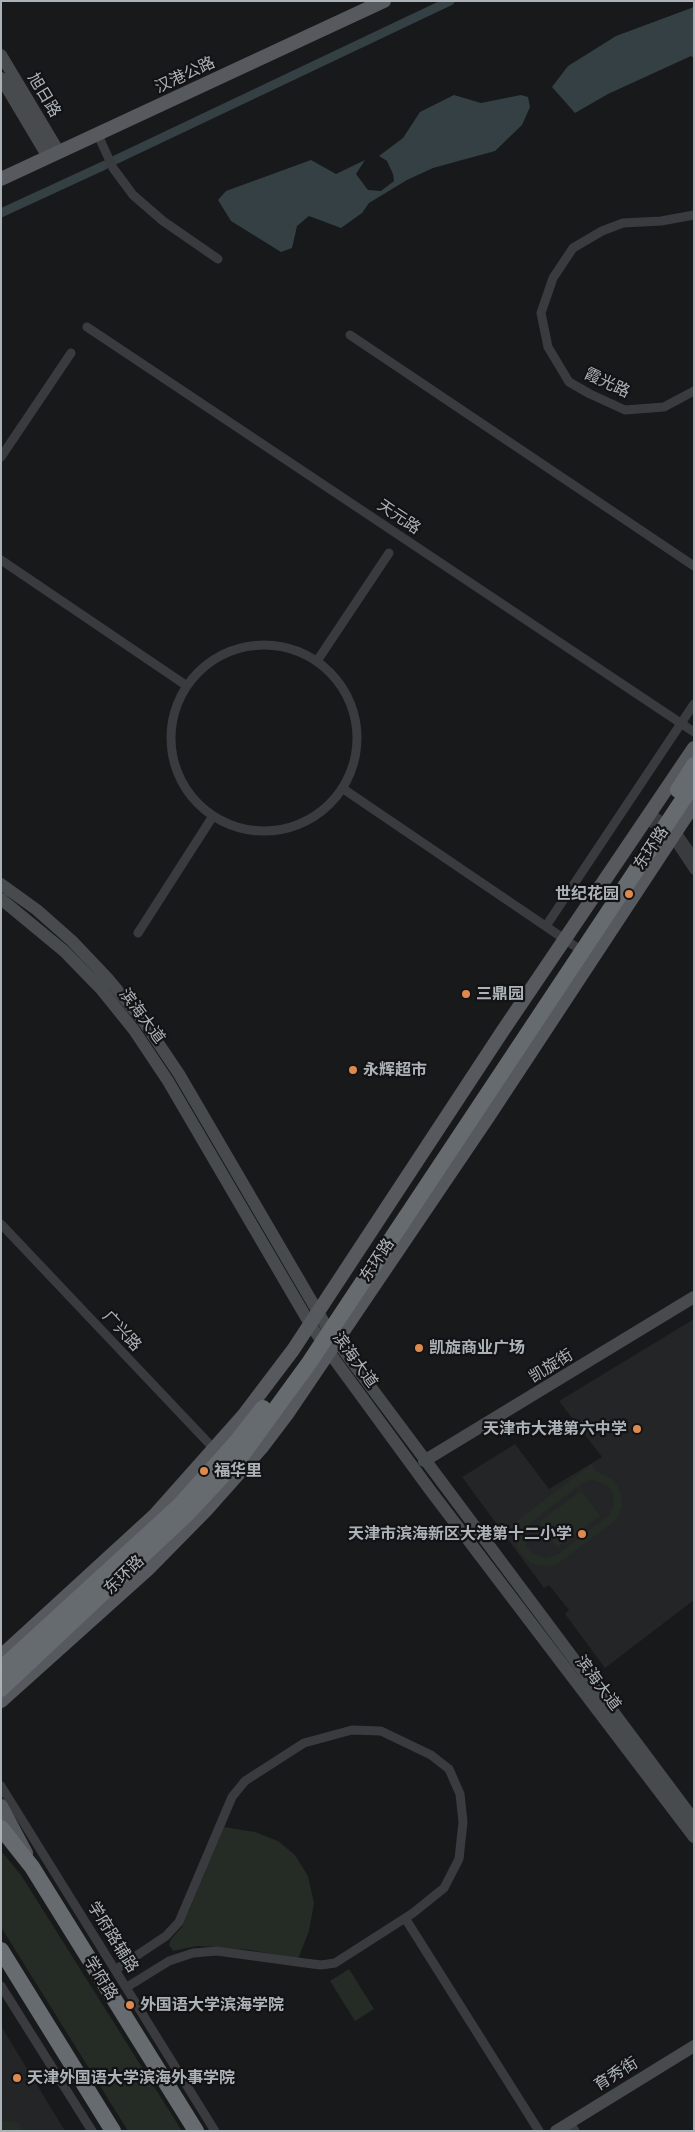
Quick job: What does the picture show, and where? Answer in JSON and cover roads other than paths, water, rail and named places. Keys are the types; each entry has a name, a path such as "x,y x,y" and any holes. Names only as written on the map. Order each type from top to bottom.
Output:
{"highway":[{"name":"东环路","path":"661,825 694,765"},
{"name":"东环路","path":"1,1689 187,1514 242,1455 281,1403 323,1332 578,948 661,825 694,783"},
{"name":"东环路","path":"1,1669 179,1506 218,1454 268,1402 323,1332"},
{"name":"学府路","path":"1,1828 32,1867 196,2131"},
{"path":"1,1950 113,2131"}],"main road":[{"name":"汉港公路","path":"1,179 52,152 369,1"},
{"name":"汉港公路","path":"1,172 98,135 384,1"},
{"name":"旭日路","path":"1,55 52,152"},
{"name":"旭日路","path":"1,78 52,152"},
{"path":"661,825 694,748"},
{"path":"661,825 694,804"},
{"name":"滨海大道","path":"1,884 37,910 72,942 110,980 144,1022 179,1074 323,1332 427,1464 694,1820"},
{"name":"滨海大道","path":"1,899 64,951 101,989 134,1030 168,1081 323,1332 430,1490 694,1837"},
{"name":"凯旋街","path":"427,1464 694,1297"},
{"name":"凯旋街","path":"427,1464 694,1304"},
{"path":"1,1700 148,1569 206,1510 288,1414 323,1332"},
{"path":"1,1656 155,1515 218,1454"},
{"path":"1,1806 12,1824 32,1867"},
{"path":"1,1838 32,1867"},
{"name":"育秀街","path":"572,2128 694,2046"},
{"name":"育秀街","path":"556,2131 572,2128 694,2055"}],"street":[{"path":"98,135 113,168 134,195 163,221 218,259"},
{"name":"霞光路","path":"694,215 660,221 624,223 602,231 573,248 553,278 541,313 548,347 569,382 590,394 625,410 664,406 694,390"},
{"name":"天元路","path":"87,327 694,732"},
{"path":"350,335 694,566"},
{"path":"1,457 71,353"},
{"path":"316,661 389,553"},
{"path":"1,560 187,686"},
{"path":"261,644 290,648 316,661 340,683 354,713 357,745 350,776 332,803 306,822 275,831 242,829 213,816 191,796 177,770 171,742 174,712 187,686 206,664 232,650 261,644"},
{"path":"546,926 694,704"},
{"path":"342,788 578,948"},
{"path":"138,933 213,816"},
{"path":"661,825 694,857"},
{"path":"661,825 694,870"},
{"name":"广兴路","path":"1,1224 218,1454"},
{"path":"116,1970 166,1936 179,1922 232,1797 244,1781 304,1743 352,1730 381,1730 431,1755 449,1769 460,1794 463,1822 459,1859 444,1888 405,1918 335,1963 305,1963 217,1951 193,1953 169,1961 127,1987"},
{"name":"学府路辅路","path":"1,1786 127,1987 214,2131"},
{"path":"405,1918 539,2131"},
{"path":"1,1986 92,2131"}],"waterway":[{"path":"115,160 450,1"},
{"path":"1,213 105,165"}],"place":[{"name":"世纪花园","path":"629,894"},
{"name":"三鼎园","path":"466,994"},
{"name":"永辉超市","path":"353,1070"},
{"name":"凯旋商业广场","path":"419,1348"},
{"name":"天津市大港第六中学","path":"637,1429"},
{"name":"福华里","path":"204,1471"},
{"name":"天津市滨海新区大港第十二小学","path":"582,1534"},
{"name":"外国语大学滨海学院","path":"130,2005"},
{"name":"天津外国语大学滨海外事学院","path":"17,2078"}]}
